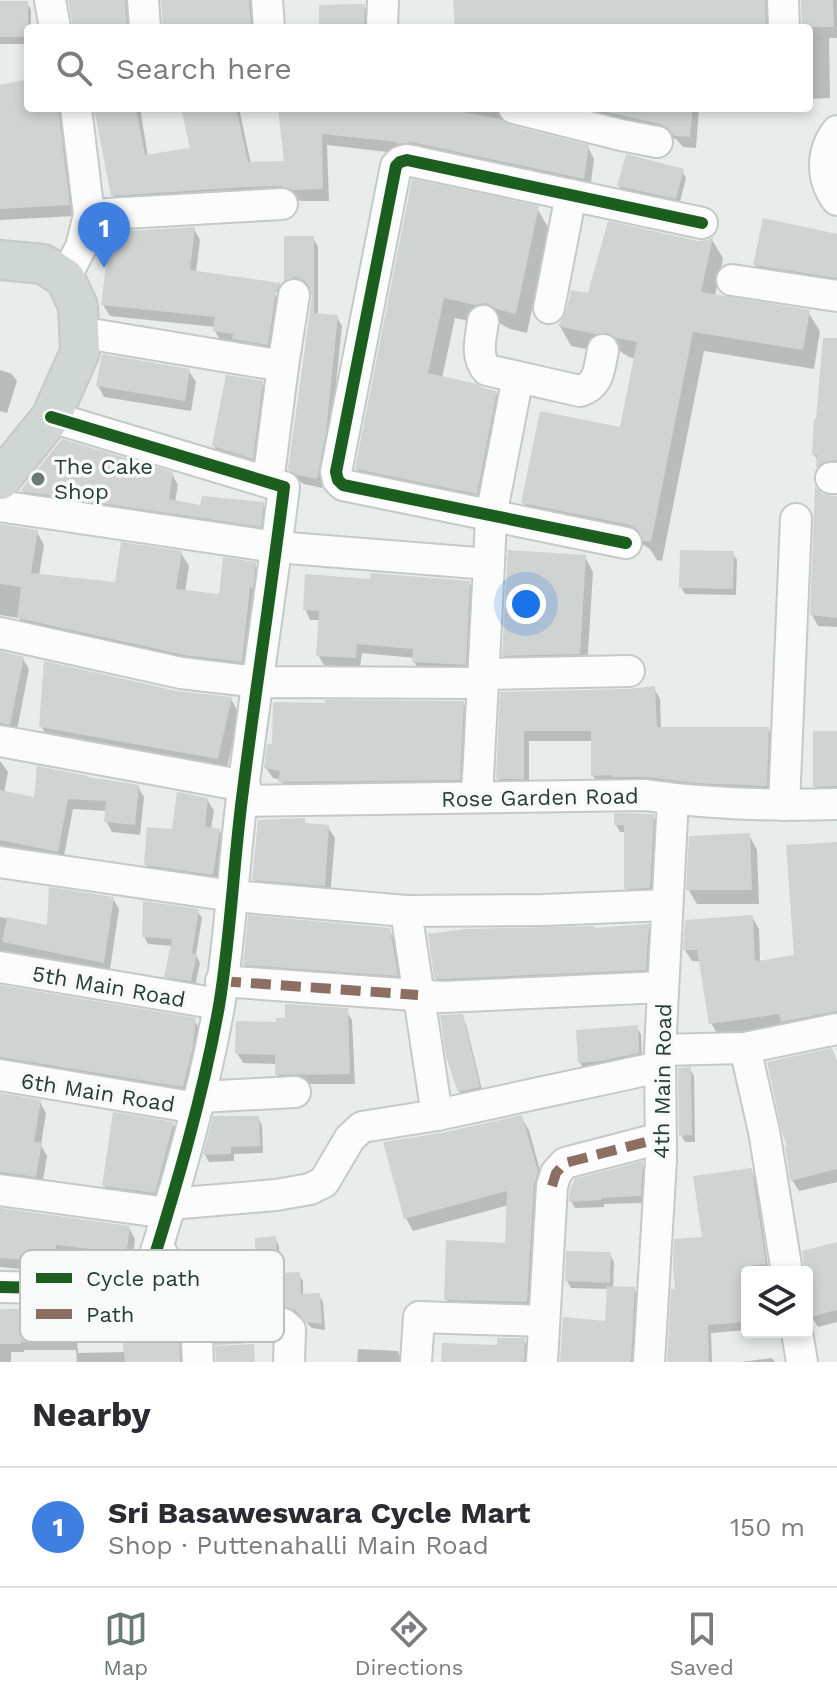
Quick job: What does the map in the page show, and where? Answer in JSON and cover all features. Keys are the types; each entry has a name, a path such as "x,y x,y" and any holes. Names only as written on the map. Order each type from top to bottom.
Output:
{"main road":[{"path":"0,260 43,264 65,278 78,306 80,352 51,417 7,461"}],"street":[{"path":"50,0 54,24"},
{"path":"143,0 145,24"},
{"path":"267,0 269,24"},
{"path":"382,24 383,0"},
{"path":"783,0 784,24"},
{"path":"65,278 81,247 89,215 83,112"},
{"path":"530,112 657,142"},
{"path":"837,131 825,152 824,167 829,189 837,200"},
{"path":"626,543 343,485 338,480 336,472 396,166 407,160 702,223"},
{"path":"549,308 571,195"},
{"path":"89,215 282,204"},
{"path":"732,280 837,296"},
{"path":"268,482 294,295"},
{"path":"483,321 479,352 487,370 580,391 596,382 603,350"},
{"path":"79,332 283,366"},
{"path":"477,797 491,516 518,377"},
{"path":"51,417 284,487 220,993 198,1103 157,1250"},
{"path":"0,506 276,547 489,564"},
{"path":"784,805 796,519"},
{"path":"0,633 181,673 258,682 483,679 629,671"},
{"name":"Rose Garden Road","path":"0,741 243,794 477,797 645,795 784,805 837,804"},
{"name":"4th Main Road","path":"649,1362 661,1160 660,1059 673,799"},
{"path":"0,862 233,896 406,911 667,905"},
{"path":"406,911 437,1115"},
{"name":"5th Main Road","path":"0,967 220,993 442,997 663,987"},
{"path":"0,1190 169,1209 310,1189 324,1182 350,1138 362,1127 437,1115 660,1059 745,1048 837,1029"},
{"path":"745,1048 764,1131 786,1266"},
{"name":"6th Main Road","path":"0,1075 198,1103 295,1092"},
{"path":"542,1362 552,1186 556,1173 565,1163 661,1138"},
{"path":"0,1287 20,1287"},
{"path":"416,1362 419,1317 544,1321"},
{"path":"284,1325 290,1330 289,1362"},
{"path":"798,1338 802,1362"},
{"path":"197,1342 198,1362"}],"building":[{"path":"68,0 125,0 127,24 72,24"},
{"path":"161,0 249,0 251,24 163,24"},
{"path":"453,0 765,0 766,24 455,24"},
{"path":"801,0 833,0 834,27 802,24"},
{"path":"0,1 28,1 28,24 24,24 24,37 0,37"},
{"path":"365,4 364,24 319,24 319,5"},
{"path":"24,80 24,112 58,112 70,205 0,209 0,85"},
{"path":"95,112 137,112 145,155 190,148 182,112 237,112 248,162 284,161 278,112 464,112 589,145 584,179 411,142 397,144 322,134 323,189 246,187 111,196"},
{"path":"606,112 693,112 690,137 674,136 660,124"},
{"path":"626,154 684,169 676,199 617,186"},
{"path":"412,179 539,206 516,314 486,303 475,305 444,298 428,373 497,391 477,494 355,469"},
{"path":"763,218 837,234 837,278 753,265"},
{"path":"608,221 698,241 713,237 701,292 810,310 803,350 693,332 651,542 643,541 638,530 630,525 521,503 540,411 620,427 637,342 607,333 595,334 558,326 566,312 571,290 588,293"},
{"path":"195,227 190,270 281,283 276,292 268,345 232,339 233,334 213,331 215,317 101,305 110,232"},
{"path":"284,236 314,236 314,313 338,315 326,432 317,479 297,475 288,469 312,297 305,281 296,277 284,281"},
{"path":"823,338 837,338 837,460 823,462 816,468 817,455 812,455"},
{"path":"102,354 190,369 185,401 96,386"},
{"path":"226,375 263,381 253,459 212,446"},
{"path":"62,439 173,472 169,499 200,505 202,496 264,502 261,527 20,491"},
{"path":"815,486 823,494 837,496 837,618 810,615"},
{"path":"0,524 38,530 31,573 115,582 121,542 182,551 176,589 219,594 223,557 256,562 253,588 250,587 242,662 184,655 17,618 21,587 0,584"},
{"path":"508,550 586,555 580,654 502,656"},
{"path":"680,550 734,551 733,589 679,588"},
{"path":"371,573 470,581 466,665 412,662 413,649 357,644 356,658 316,656 319,611 303,610 305,574 370,579"},
{"path":"0,651 24,657 10,725 0,723"},
{"path":"44,661 177,691 232,697 218,759 39,727"},
{"path":"655,686 657,727 769,727 767,786 591,776 591,731 524,731 524,779 496,779 500,692"},
{"path":"325,700 464,701 460,780 278,782 280,771 264,768 267,744 272,744 273,702 325,703"},
{"path":"813,731 837,731 837,786 813,787"},
{"path":"37,766 139,785 135,825 104,822 106,801 68,799 58,852 0,840 0,790 34,797"},
{"path":"177,792 208,798 205,826 220,829 213,875 144,865 147,827 172,829"},
{"path":"614,813 654,814 650,888 624,889 624,825 614,825"},
{"path":"305,818 305,823 329,825 325,886 252,880 258,820"},
{"path":"750,833 752,890 686,890 689,836"},
{"path":"837,842 837,1011 781,1022 779,1014 709,1024 697,950 683,950 685,920 753,915 755,960 794,955 786,845"},
{"path":"49,887 114,897 104,963 2,942 7,917 47,925"},
{"path":"143,901 199,909 192,953 197,954 191,981 164,977 172,939 142,937"},
{"path":"248,915 390,928 398,976 243,965"},
{"path":"649,924 646,970 434,978 428,934 465,929 594,928"},
{"path":"0,985 196,1018 183,1087 0,1057"},
{"path":"285,1004 348,1008 350,1074 275,1075 275,1055 235,1054 236,1021 276,1022 276,1018 285,1018"},
{"path":"463,1014 480,1087 458,1092 446,1057 440,1015"},
{"path":"638,1025 639,1053 578,1063 576,1030"},
{"path":"832,1048 837,1062 837,1169 790,1181 787,1146 767,1062"},
{"path":"691,1067 692,1135 679,1136 678,1068"},
{"path":"0,1093 41,1100 34,1142 42,1143 36,1177 0,1172"},
{"path":"113,1112 174,1122 155,1193 102,1186"},
{"path":"522,1115 538,1171 534,1185 527,1302 444,1300 446,1240 505,1243 507,1191 404,1219 383,1142"},
{"path":"213,1116 259,1116 260,1146 231,1147 231,1154 203,1155"},
{"path":"643,1161 641,1196 569,1202 575,1179"},
{"path":"752,1168 766,1264 741,1266 741,1322 708,1325 709,1362 667,1362 671,1289 675,1289 674,1239 702,1237 693,1176"},
{"path":"0,1208 130,1226 127,1250 91,1250 56,1245 55,1250 20,1250 20,1260 0,1258"},
{"path":"276,1236 277,1250 255,1250 255,1238"},
{"path":"837,1242 837,1310 813,1316 813,1266 804,1266 802,1251"},
{"path":"566,1251 611,1252 610,1283 565,1281"},
{"path":"300,1272 301,1294 320,1293 322,1324 306,1322 295,1310 284,1306 284,1273"},
{"path":"607,1286 635,1287 631,1362 560,1362 563,1317 605,1321"},
{"path":"0,1309 20,1309 21,1344 0,1344"},
{"path":"497,1338 525,1338 524,1362 441,1362 442,1343 497,1345"},
{"path":"122,1342 179,1342 180,1362 125,1362"},
{"path":"254,1344 255,1362 216,1362 215,1346"}],"marked path":[{"path":"221,981 418,995"},
{"path":"552,1186 556,1173 565,1163 661,1138"}],"cycle path":[{"path":"626,543 343,485 338,480 336,472 396,166 407,160 702,223"},
{"path":"51,417 284,487 241,806 219,1006 189,1140 156,1250"},
{"path":"0,1287 20,1287"}],"place":[{"name":"Sri Basaweswara Cycle Mart","path":"104,268"},
{"name":"The Cake Shop","path":"38,479"}]}
